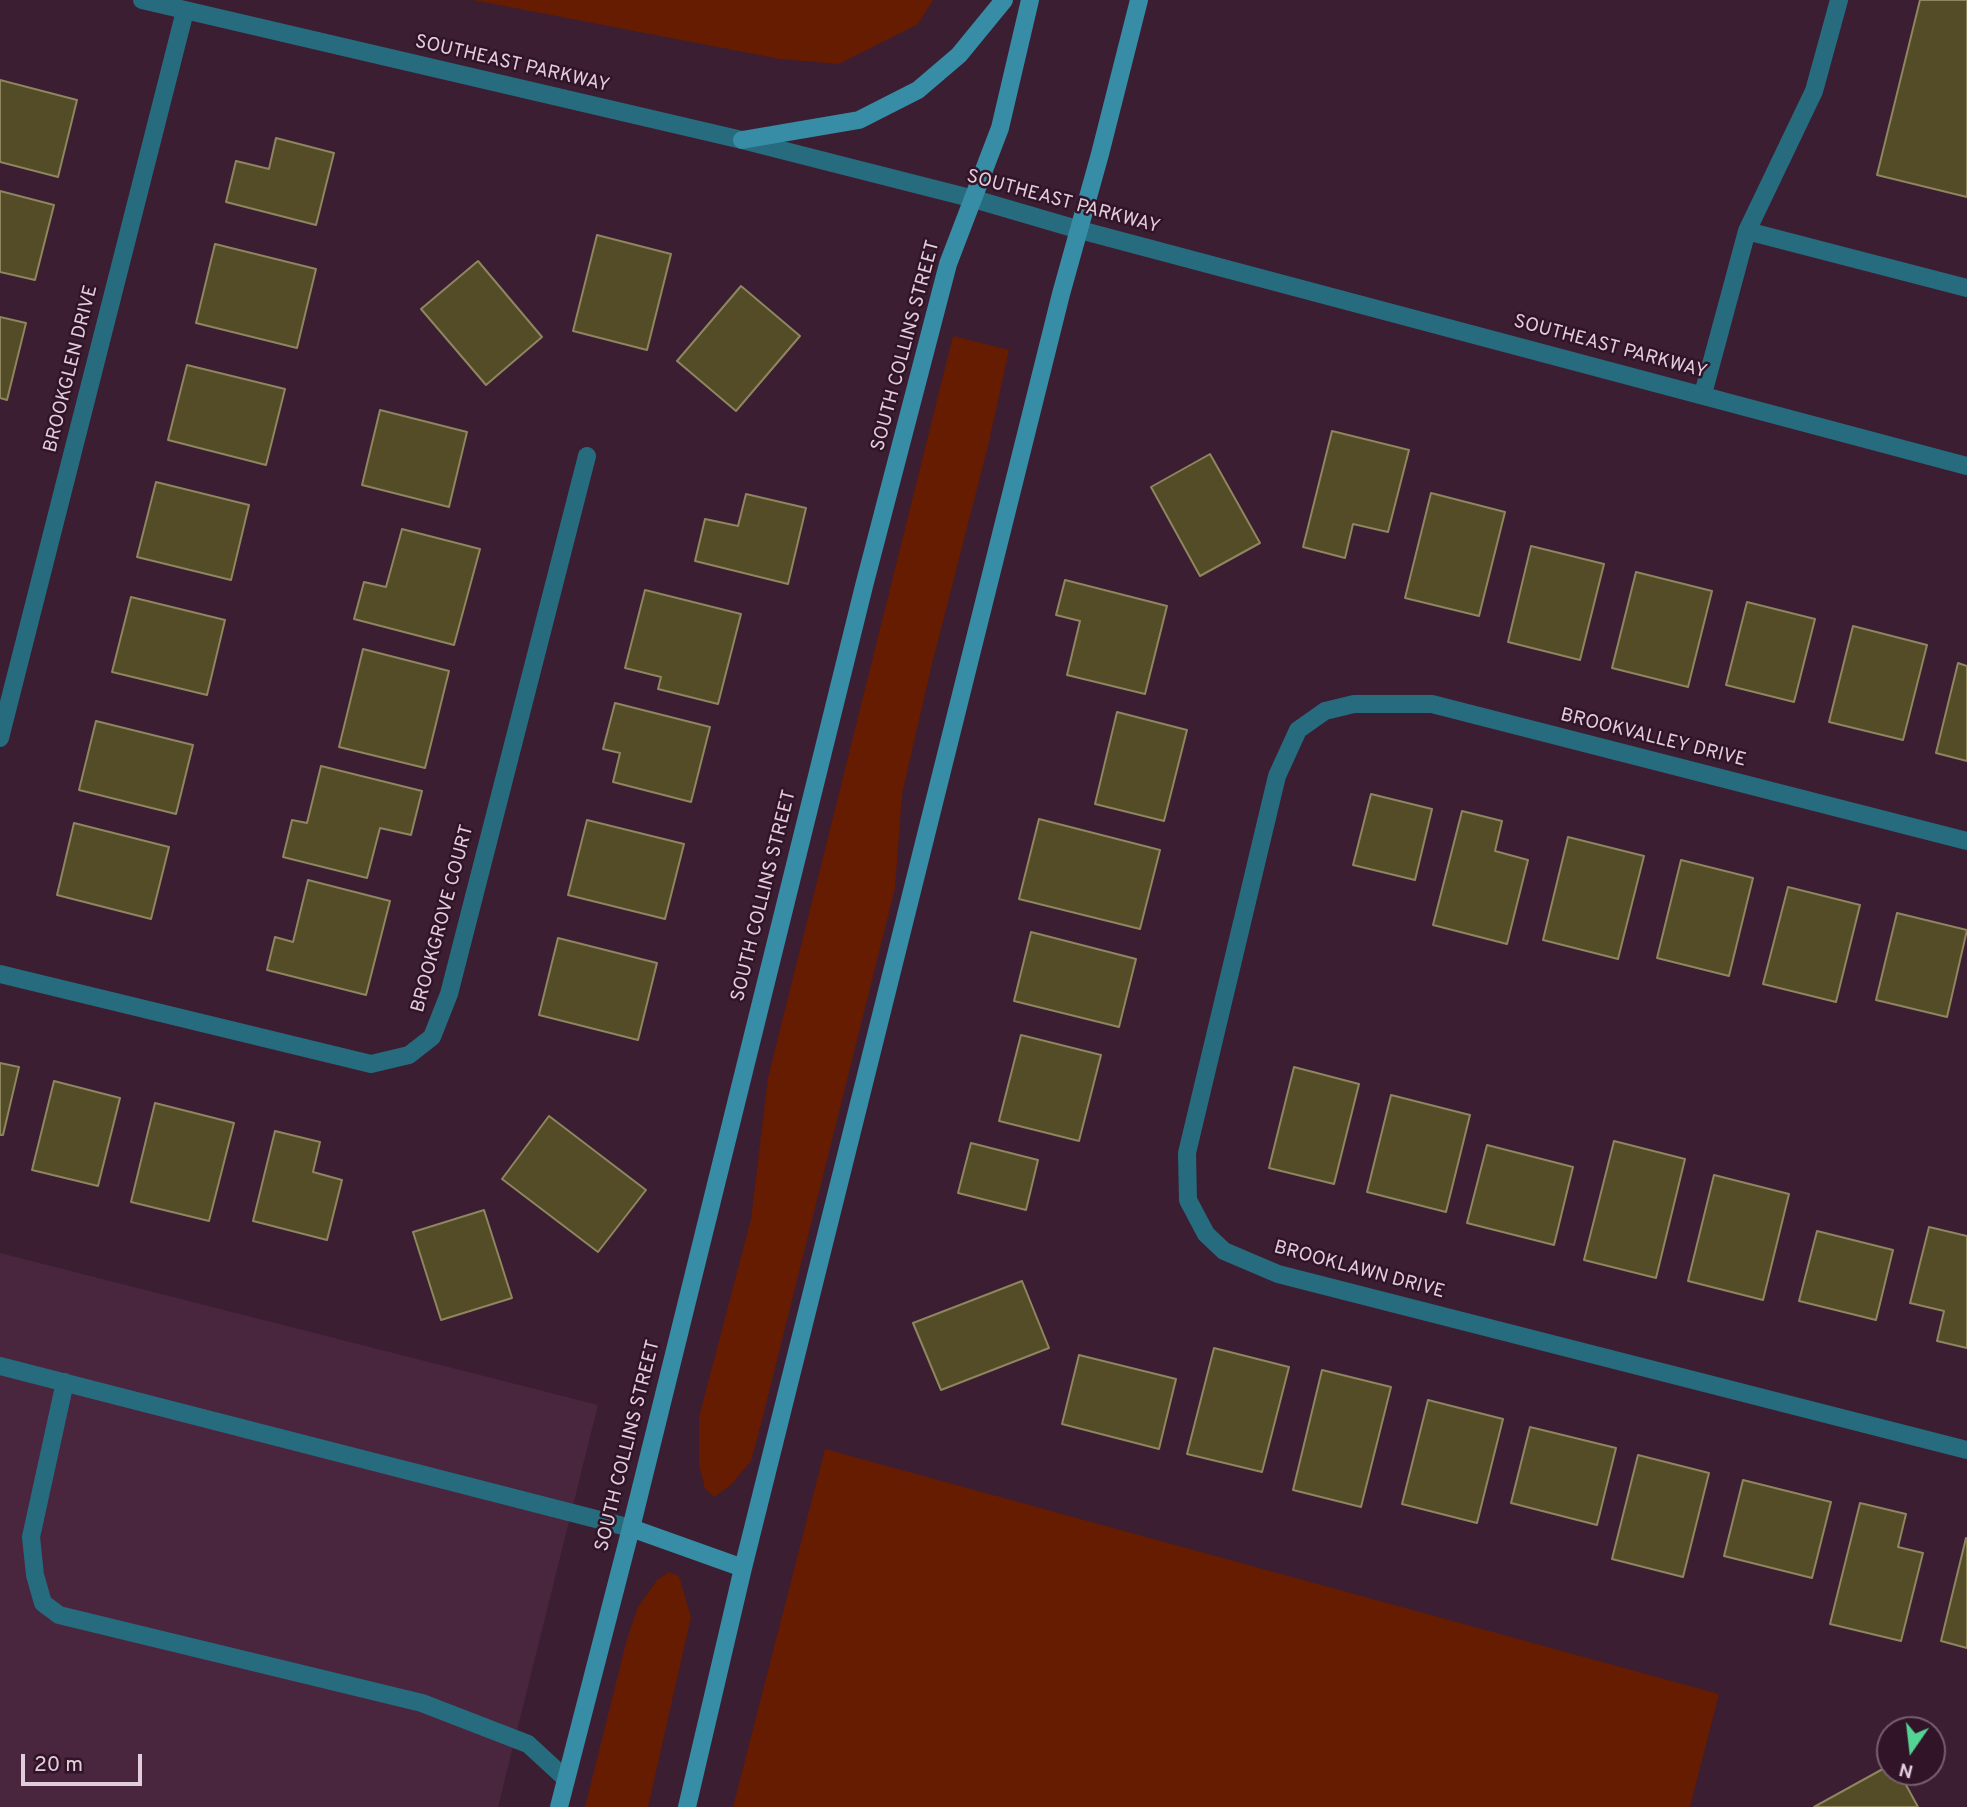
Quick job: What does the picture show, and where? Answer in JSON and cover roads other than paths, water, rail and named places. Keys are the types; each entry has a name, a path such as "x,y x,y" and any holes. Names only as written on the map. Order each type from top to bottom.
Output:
{"main road":[{"path":"742,140 859,120 918,90 959,55 1004,0"},
{"name":"SOUTH COLLINS STREET","path":"559,1807 948,264 1000,128 1030,0"},
{"path":"687,1807 743,1568 1054,321 1139,0"},
{"path":"631,1528 743,1568"}],"street":[{"name":"SOUTHEAST PARKWAY","path":"142,0 742,140 974,199 1080,230 1967,466"},
{"path":"1703,394 1747,231 1814,91 1839,0"},
{"name":"BROOKGLEN DRIVE","path":"0,738 185,11"},
{"path":"1747,231 1967,288"},
{"name":"BROOKGROVE COURT","path":"0,974 371,1065 409,1055 432,1037 449,994 587,456"},
{"name":"BROOKVALLEY DRIVE","path":"1325,711 1354,704 1432,704 1967,841"},
{"name":"BROOKLAWN DRIVE","path":"1325,711 1298,730 1277,776 1187,1153 1188,1200 1206,1234 1224,1251 1278,1274 1967,1450"},
{"path":"0,1366 631,1528"},
{"path":"65,1382 31,1537 35,1575 43,1603 59,1615 422,1703 528,1744 566,1779"}]}
